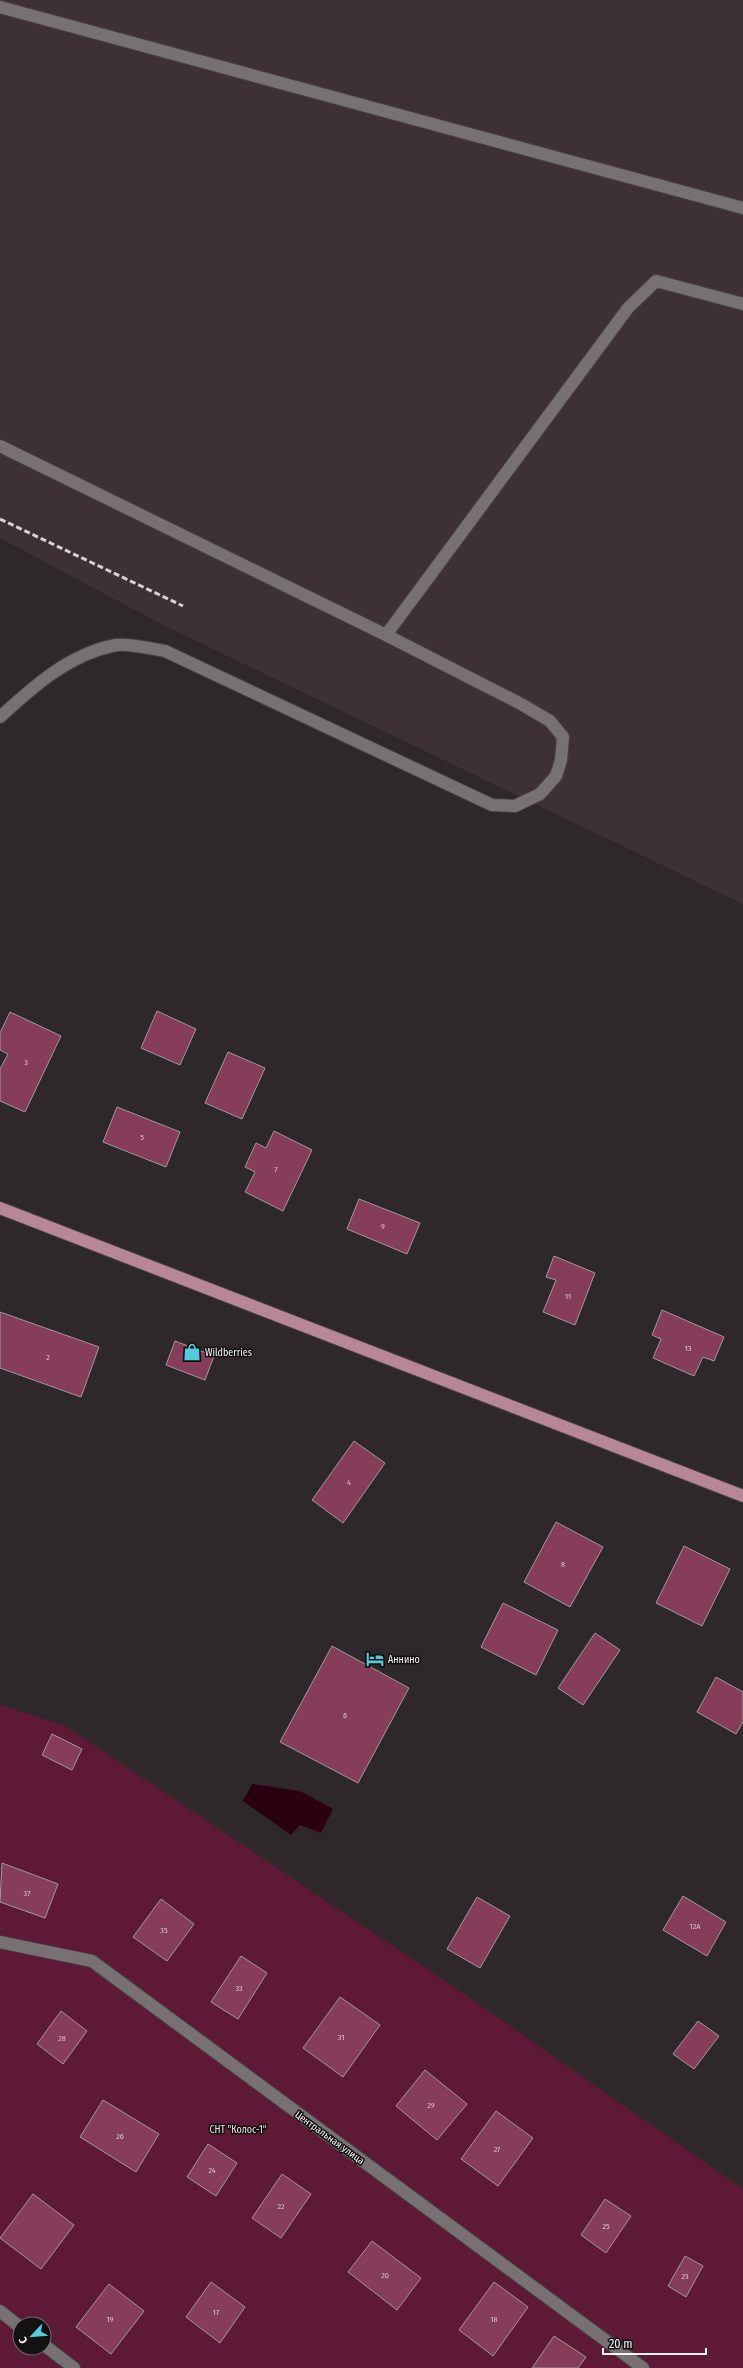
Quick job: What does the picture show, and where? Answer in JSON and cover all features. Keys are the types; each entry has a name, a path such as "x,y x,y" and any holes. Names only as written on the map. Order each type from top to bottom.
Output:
{"main road":[{"path":"0,1208 743,1496"}],"street":[{"path":"0,7 743,208"},
{"path":"386,635 628,308 656,281 743,304"},
{"path":"0,446 386,635 521,704 550,721 563,737 561,760 556,776 540,794 515,806 492,805 165,651 117,644 69,661 30,690 0,717"},
{"name":"Центральная улица","path":"0,1942 92,1961 643,2368"},
{"path":"0,2311 12,2320"},
{"path":"52,2351 74,2368"}],"shaded area":[{"path":"0,0 743,0 743,904 163,625 0,538"},
{"path":"252,1784 300,1791 333,1809 321,1833 300,1825 291,1835 243,1801"}],"green space":[{"name":"СНТ \"Колос-1\"","path":"0,1705 64,1725 450,1984 743,2189 743,2368 0,2368"}],"building":[{"path":"157,1011 196,1029 180,1065 141,1048"},
{"path":"10,1012 61,1036 25,1112 0,1101 0,1069 8,1054 0,1050 0,1033"},
{"path":"228,1052 265,1068 242,1119 205,1103"},
{"path":"117,1107 180,1132 166,1167 103,1142"},
{"path":"274,1131 312,1150 283,1211 245,1192 255,1172 245,1167 256,1143 266,1148"},
{"path":"359,1199 420,1223 407,1254 347,1229"},
{"path":"554,1256 595,1273 575,1325 543,1312 556,1280 546,1277"},
{"path":"662,1310 724,1337 714,1361 703,1357 694,1376 653,1358 661,1339 652,1335"},
{"path":"0,1312 99,1347 81,1397 0,1368"},
{"path":"175,1341 214,1356 205,1380 166,1365"},
{"path":"354,1441 385,1463 343,1523 312,1500"},
{"path":"556,1522 603,1547 570,1607 524,1582"},
{"path":"684,1546 730,1569 702,1626 656,1603"},
{"path":"503,1603 558,1630 536,1675 481,1647"},
{"path":"595,1633 620,1650 583,1705 558,1688"},
{"path":"332,1646 409,1688 358,1783 280,1742"},
{"path":"716,1677 743,1692 743,1722 736,1734 697,1712"},
{"path":"52,1734 82,1749 72,1770 42,1755"},
{"path":"2,1863 58,1884 45,1918 0,1902"},
{"path":"683,1896 726,1922 707,1956 663,1930"},
{"path":"477,1897 510,1916 480,1968 447,1949"},
{"path":"161,1899 194,1924 167,1961 133,1937"},
{"path":"241,1956 267,1973 238,2019 211,2002"},
{"path":"340,1997 380,2025 343,2077 303,2048"},
{"path":"61,2011 87,2031 63,2064 37,2044"},
{"path":"698,2021 719,2036 694,2069 673,2054"},
{"path":"425,2070 467,2104 437,2140 396,2106"},
{"path":"103,2100 159,2134 136,2172 80,2137"},
{"path":"496,2111 533,2138 498,2186 461,2159"},
{"path":"208,2144 237,2163 216,2196 187,2177"},
{"path":"282,2174 311,2194 281,2238 252,2218"},
{"path":"33,2194 74,2225 41,2269 0,2238"},
{"path":"605,2199 631,2216 606,2253 581,2235"},
{"path":"372,2241 421,2278 397,2310 348,2272"},
{"path":"685,2256 703,2266 686,2297 668,2286"},
{"path":"211,2282 245,2307 220,2343 186,2317"},
{"path":"494,2282 528,2307 493,2356 459,2330"},
{"path":"109,2284 144,2311 111,2354 76,2327"},
{"path":"554,2336 586,2357 578,2368 532,2368"}],"railway":[{"path":"0,519 183,606"}],"place":[{"name":"Wildberries","path":"192,1352"},
{"name":"Аннино","path":"375,1659"}]}
